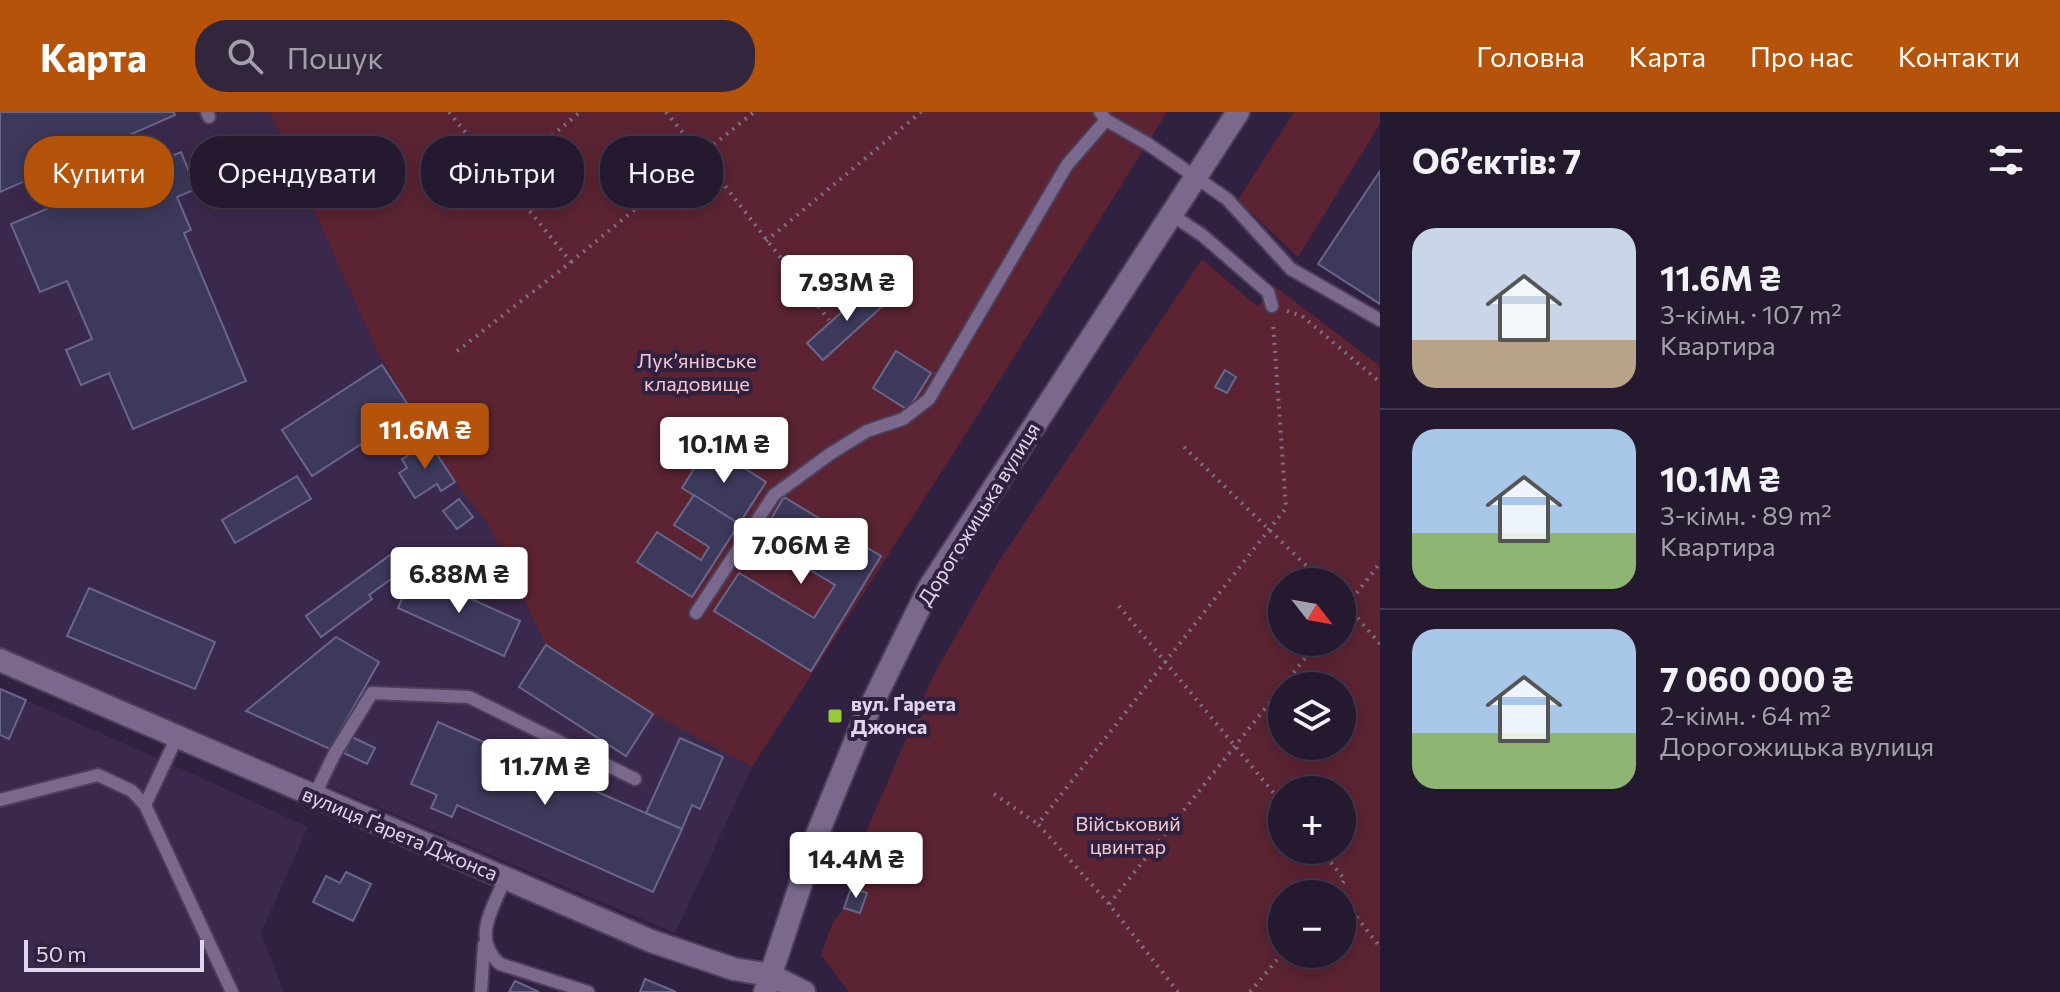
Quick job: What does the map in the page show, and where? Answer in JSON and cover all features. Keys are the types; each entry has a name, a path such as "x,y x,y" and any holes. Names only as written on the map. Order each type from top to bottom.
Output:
{"street":[{"name":"Дорогожицька вулиця","path":"768,984 817,835 853,749 929,588 1238,112"},
{"name":"вулиця Ґарета Джонса","path":"0,660 651,941 768,984 804,992"}],"lane":[{"path":"696,613 774,495 854,438 903,419 929,399 1067,165 1103,116 1227,199 1291,269 1380,320"},
{"path":"1172,215 1202,235 1268,292 1272,306"},
{"path":"314,796 335,753 372,693 469,697 635,779"},
{"path":"145,805 177,737"},
{"path":"0,800 98,775 132,791 145,805 232,992"},
{"path":"481,992 486,928 505,879"},
{"path":"484,945 500,964 588,992"}],"path":[{"path":"449,112 468,136"},
{"path":"552,136 580,112"},
{"path":"666,112 686,136"},
{"path":"723,137 754,112"},
{"path":"766,241 921,112"},
{"path":"723,184 829,320"},
{"path":"527,208 571,262"},
{"path":"456,352 637,208"},
{"path":"1038,824 1286,508 1272,306 1302,316 1380,382"},
{"path":"1184,447 1309,568"},
{"path":"1356,594 1380,563"},
{"path":"1119,606 1268,786"},
{"path":"1356,616 1380,644"},
{"path":"1109,904 1307,656"},
{"path":"994,794 1038,824 1109,904 1178,992"},
{"path":"1332,864 1345,880"},
{"path":"1356,917 1380,947"},
{"path":"1250,992 1270,968"}],"shaded area":[{"path":"0,112 270,112 281,136 190,136 190,208 313,208 378,353 455,482 488,524 546,645 653,714 752,767 675,933 0,647"},
{"path":"0,689 308,827 261,933 284,992 0,992"}],"green space":[{"name":"Лукʼянівське кладовище","path":"270,112 1167,112 752,767 653,714 546,645 488,524 455,482 378,353 313,208 405,208 405,136 281,136"},
{"path":"1294,112 1380,112 1380,124 1298,257 1238,200"},
{"name":"Військовий цвинтар","path":"1202,259 1258,307 1273,285 1380,366 1380,992 849,992 821,955 833,922 844,908 861,913 867,893 851,888 846,879 933,676 997,564"}],"building":[{"path":"0,112 174,112 175,115 127,136 24,136 24,181 0,192"},
{"path":"181,152 190,174 190,192 177,197 191,230 184,233 246,381 133,429 109,373 81,385 66,350 92,339 67,281 40,292 11,224 49,208 174,208 174,155"},
{"path":"1380,171 1380,304 1318,264"},
{"path":"871,286 886,303 823,360 807,343"},
{"path":"896,351 931,373 908,410 873,388"},
{"path":"382,365 412,411 312,476 282,430"},
{"path":"1225,370 1236,377 1227,393 1215,387"},
{"path":"429,442 455,482 441,491 437,484 415,498 399,473 407,468 402,459"},
{"path":"709,445 766,482 739,524 682,488"},
{"path":"297,476 311,499 235,543 222,520"},
{"path":"694,495 739,524 692,597 637,562 657,532 701,560 709,547 674,525"},
{"path":"784,497 881,556 811,671 714,611 739,573 814,618 835,585 759,539"},
{"path":"459,499 473,517 457,529 443,511"},
{"path":"393,553 405,569 369,595 372,599 321,637 306,616"},
{"path":"413,573 520,621 504,656 398,608"},
{"path":"89,588 215,642 195,689 67,636"},
{"path":"336,637 379,662 330,749 246,711"},
{"path":"546,645 653,714 626,756 519,687"},
{"path":"0,689 26,700 9,739 0,735"},
{"path":"438,722 682,829 653,892 457,805 452,817 431,808 437,795 411,784"},
{"path":"352,737 375,748 367,764 344,753"},
{"path":"680,738 723,757 700,809 692,805 682,829 646,813"},
{"path":"346,872 371,884 353,921 313,902 326,876 340,883"},
{"path":"851,888 867,893 860,913 844,908"},
{"path":"645,979 676,992 640,992"},
{"path":"515,981 539,992 509,992"}],"place":[{"name":"вул. Ґарета Джонса","path":"835,716"}]}
